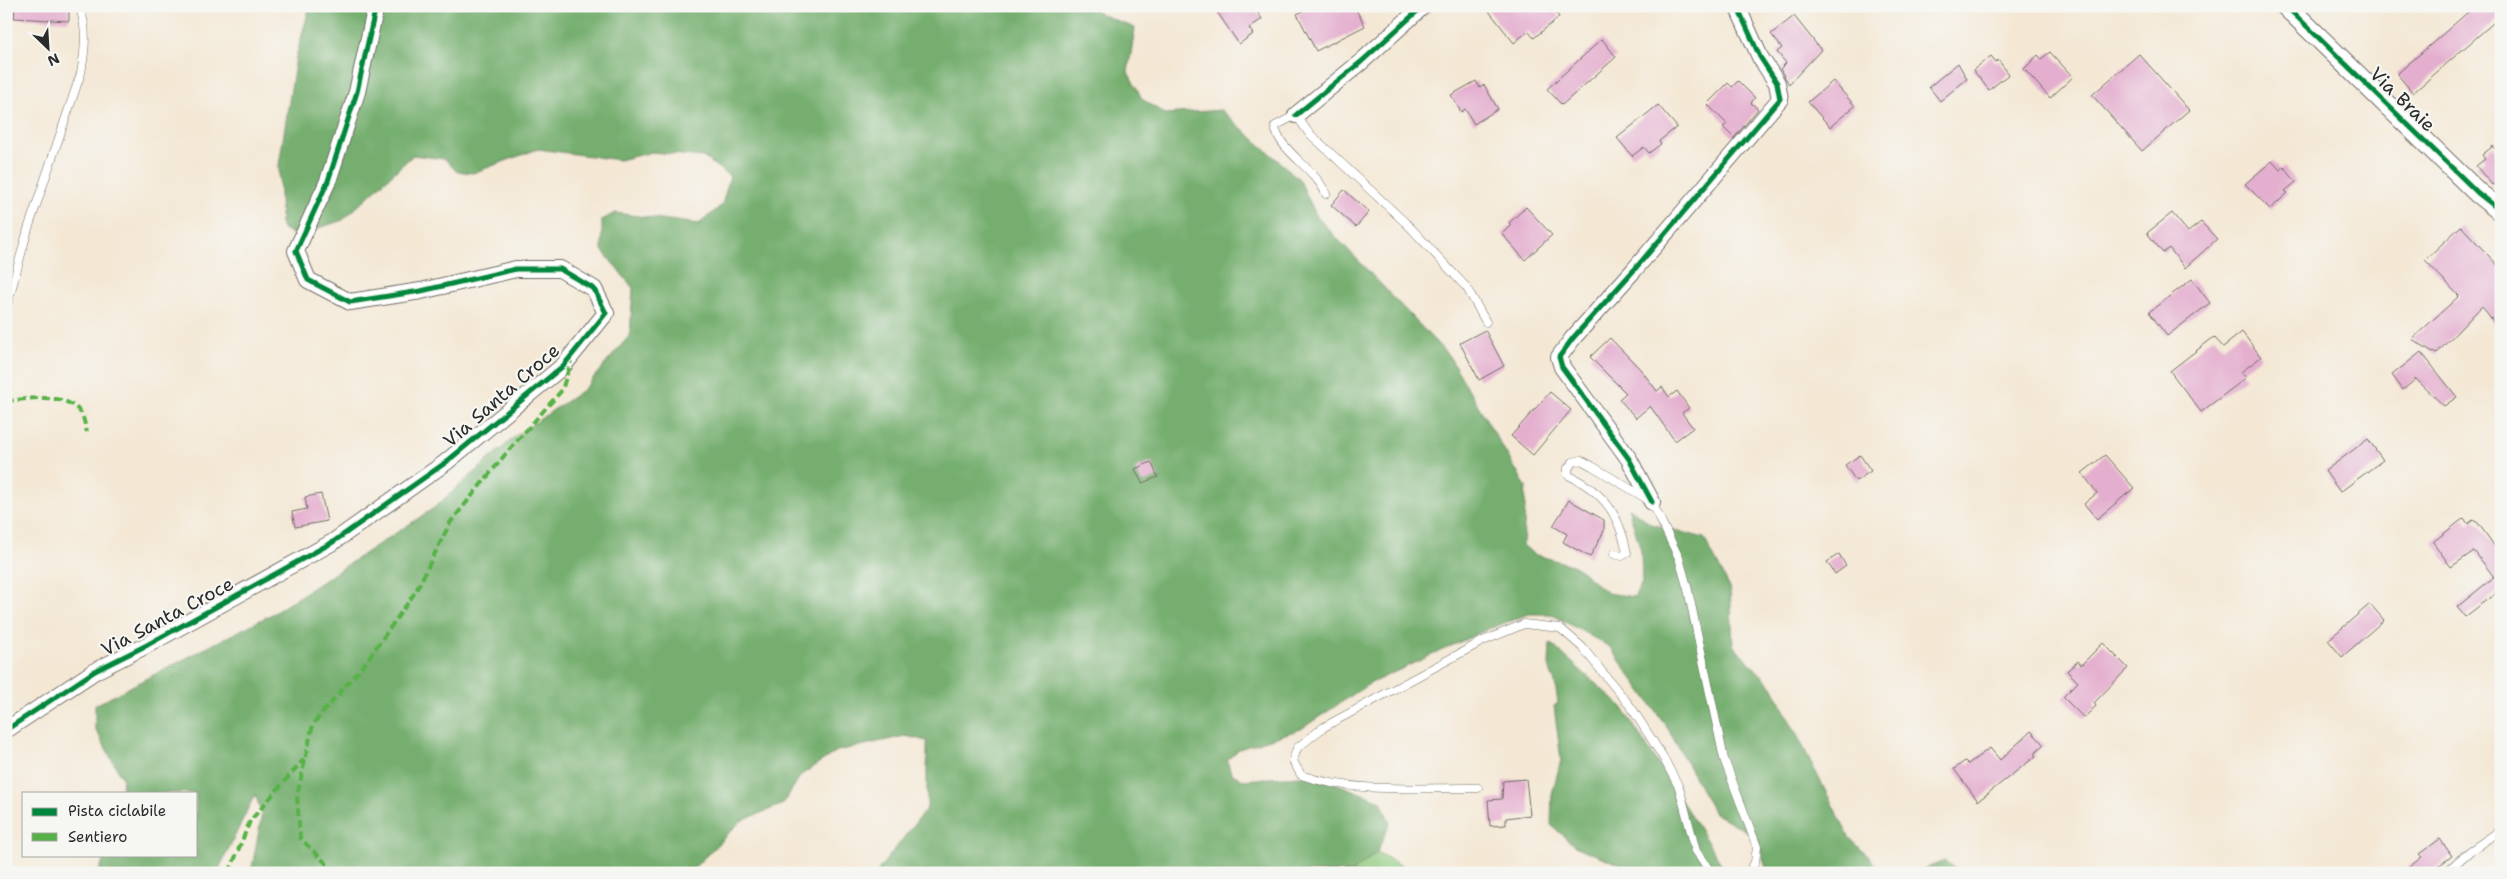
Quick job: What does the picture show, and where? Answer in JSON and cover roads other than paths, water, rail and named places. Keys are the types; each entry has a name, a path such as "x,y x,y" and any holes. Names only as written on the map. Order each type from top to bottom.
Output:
{"street":[{"name":"Via Santa Croce","path":"6,730 95,672 333,542 445,463 563,366 606,312 594,289 560,269 516,269 420,292 350,302 308,280 296,251 328,181 357,92 376,6"},
{"path":"1296,115 1423,6"},
{"path":"1652,502 1629,459 1562,367 1559,357 1573,338 1634,270 1780,99 1777,83 1757,50 1737,6"},
{"name":"Via Braie","path":"2286,6 2478,194 2501,211"}],"lane":[{"path":"6,309 28,229 81,73 85,47 83,15 80,6"},
{"path":"1326,194 1321,181 1288,149 1276,133 1275,126 1296,115 1308,132 1409,226 1467,288 1486,322"},
{"path":"1614,554 1622,556 1627,553 1617,517 1594,490 1568,475 1568,468 1572,462 1581,460 1652,502 1679,558 1688,590 1724,759 1756,847 1755,862 1749,873"},
{"path":"1478,788 1394,789 1318,781 1301,775 1293,761 1297,748 1324,728 1483,641 1524,624 1560,628 1582,647 1631,707 1664,758 1679,787 1696,851 1710,871 1717,873"},
{"path":"2445,873 2470,851 2501,830"}]}
